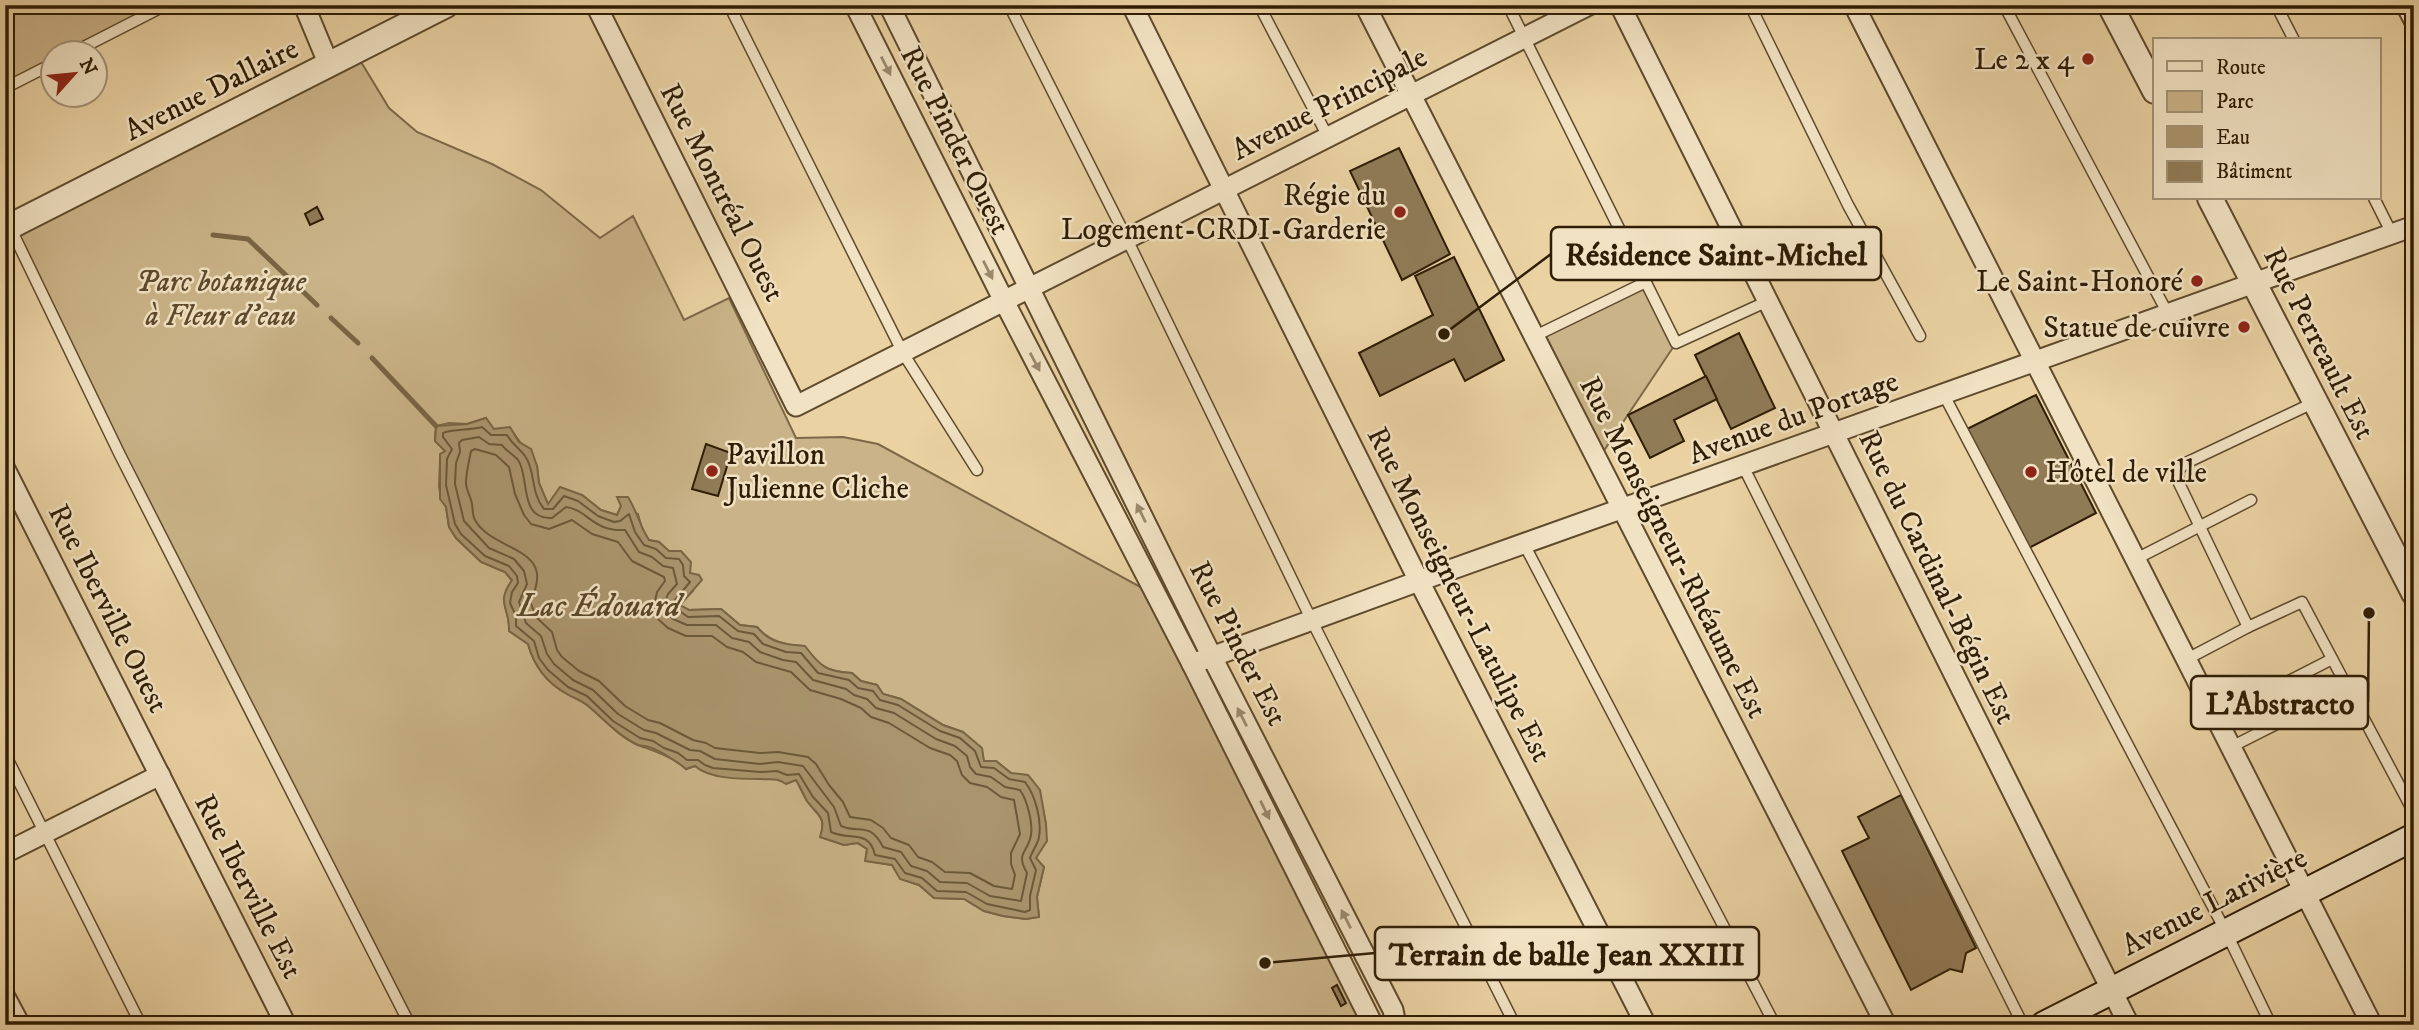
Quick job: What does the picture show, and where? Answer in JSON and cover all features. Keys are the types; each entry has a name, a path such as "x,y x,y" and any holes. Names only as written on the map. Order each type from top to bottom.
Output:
{"main road":[{"name":"Avenue Larivière","path":"2045,1025 2414,837"}],"street":[{"path":"303,5 329,65"},
{"name":"Avenue Dallaire","path":"8,228 446,5"},
{"name":"Rue Montréal Ouest","path":"596,5 796,406"},
{"name":"Rue Pinder Ouest","path":"855,5 1004,301"},
{"name":"Rue Pinder Ouest","path":"888,5 1029,288"},
{"name":"Rue Monseigneur-Latulipe Est","path":"1132,5 1419,581 1646,1025"},
{"name":"Rue Monseigneur-Rhéaume Est","path":"1365,5 1886,1025"},
{"name":"Avenue Principale","path":"796,406 1589,5"},
{"name":"Rue du Cardinal-Bégin Est","path":"1620,5 2129,1025"},
{"path":"1854,5 2372,1025"},
{"path":"2110,5 2153,87"},
{"path":"2406,5 2414,20"},
{"name":"Rue Perreault Est","path":"2211,200 2414,593"},
{"name":"Avenue du Portage","path":"1192,664 2414,226"},
{"name":"Rue Pinder Est","path":"1029,288 1212,657 1393,1010 1396,1025"},
{"name":"Rue Pinder Est","path":"1004,301 1192,664 1373,1025"},
{"name":"Rue Iberville Ouest","path":"5,469 159,775"},
{"path":"5,853 159,775"},
{"name":"Rue Iberville Est","path":"159,775 286,1025"},
{"path":"5,997 20,1025"}],"lane":[{"path":"101,38 166,5"},
{"path":"729,5 903,353 977,470"},
{"path":"1009,5 1127,239 1312,621 1515,1025"},
{"path":"1259,5 1328,137"},
{"path":"1508,5 1676,343 1768,301"},
{"path":"1750,5 1848,205 1920,336"},
{"path":"2004,5 2168,314"},
{"path":"2276,5 2293,38"},
{"path":"5,88 38,71"},
{"path":"2375,200 2392,234"},
{"path":"8,228 120,455 410,1025"},
{"path":"1533,337 1646,282"},
{"path":"1944,395 2226,932 2271,1025"},
{"path":"2248,627 2198,527 2178,481 2179,469 2186,463 2315,402"},
{"path":"1743,467 2024,1025"},
{"path":"2136,559 2251,500"},
{"path":"1524,544 1774,1025"},
{"path":"2187,659 2302,601 2414,813"},
{"path":"2217,718 2332,659"},
{"path":"2231,747 2328,698"},
{"path":"5,754 141,1025"}],"green space":[{"path":"5,5 166,5 101,38 38,38 38,71 5,88"},
{"name":"Parc botanique à Fleur d'eau","path":"355,52 389,108 417,132 492,164 541,190 600,238 633,216 684,320 729,298 796,438 843,437 878,444 1157,596 1373,1025 410,1025 10,227","holes":["486,418 493,429 510,428 537,466 539,483 548,505 582,495 601,510 617,515 621,506 638,514 642,529 649,540 659,542 690,573 693,591 679,605 689,610 721,609 740,625 757,627 779,642 804,646 824,667 852,673 861,681 877,685 883,694 901,699 943,725 963,732 984,761 996,761 1011,773 1043,810 1046,824 1036,859 1044,867 1037,897 1039,917 1026,919 1003,916 984,911 964,899 934,898 919,885 901,879 892,865 866,861 867,849 857,843 844,845 821,837 822,820 807,801 796,779 732,776 695,766 686,769 631,741 585,703 553,685 538,667 528,644 509,631 504,600 512,581 505,572 481,562 456,538 449,527 446,507 441,499 440,461 445,451 435,440 436,426 449,423 467,424"]},
{"path":"1646,282 1676,343 1597,461 1533,337"}],"water":[{"name":"Lac Édouard","path":"486,418 494,429 510,427 519,442 531,449 539,483 548,504 560,487 582,495 601,510 617,515 621,506 617,497 628,497 649,540 659,542 669,551 681,551 691,562 690,573 699,575 702,580 680,605 689,610 721,609 740,625 757,627 773,640 805,646 824,667 852,673 861,681 877,685 883,694 901,699 943,725 963,732 982,748 984,761 996,761 1011,773 1028,775 1040,790 1046,824 1047,841 1036,858 1044,867 1037,897 1039,917 1026,919 1003,916 984,911 964,899 934,898 919,885 900,879 892,865 865,861 867,849 858,843 844,845 820,837 822,820 807,801 796,780 786,784 774,779 717,776 695,766 686,769 658,751 631,741 585,703 553,685 538,667 528,644 509,631 504,595 512,580 505,572 481,562 456,538 449,527 446,507 440,499 440,454 445,451 435,441 436,426 467,424"}],"building":[{"name":"Régie du Logement-CRDI-Garderie","path":"1399,148 1450,254 1402,280 1350,171"},
{"path":"317,207 323,219 310,225 305,214"},
{"path":"1454,257 1504,360 1465,381 1454,359 1380,396 1359,353 1433,315 1415,276"},
{"path":"1739,333 1775,408 1731,429 1695,355"},
{"path":"1706,376 1717,399 1674,420 1684,441 1650,458 1628,415"},
{"name":"Hôtel de ville","path":"2036,395 2096,513 2027,549 1965,430"},
{"name":"Pavillon Julienne Cliche","path":"706,444 731,453 718,496 692,489"},
{"path":"1901,795 1976,948 1966,953 1962,972 1950,969 1911,990 1842,851 1869,838 1858,817"},
{"path":"1337,985 1346,1003 1341,1006 1332,988"}],"waterway":[{"path":"213,235 248,239 317,305"},
{"path":"331,318 358,343"},
{"path":"372,358 436,426"}],"place":[{"name":"Le 2 x 4","path":"2088,59"},
{"name":"Régie du Logement-CRDI-Garderie","path":"1400,212"},
{"name":"Le Saint-Honoré","path":"2197,281"},
{"name":"Statue de cuivre","path":"2244,327"},
{"name":"Résidence Saint-Michel","path":"1444,334"},
{"name":"Pavillon Julienne Cliche","path":"712,471"},
{"name":"Hôtel de ville","path":"2031,472"},
{"name":"L'Abstracto","path":"2369,613"},
{"name":"Terrain de balle Jean XXIII","path":"1265,963"}]}
